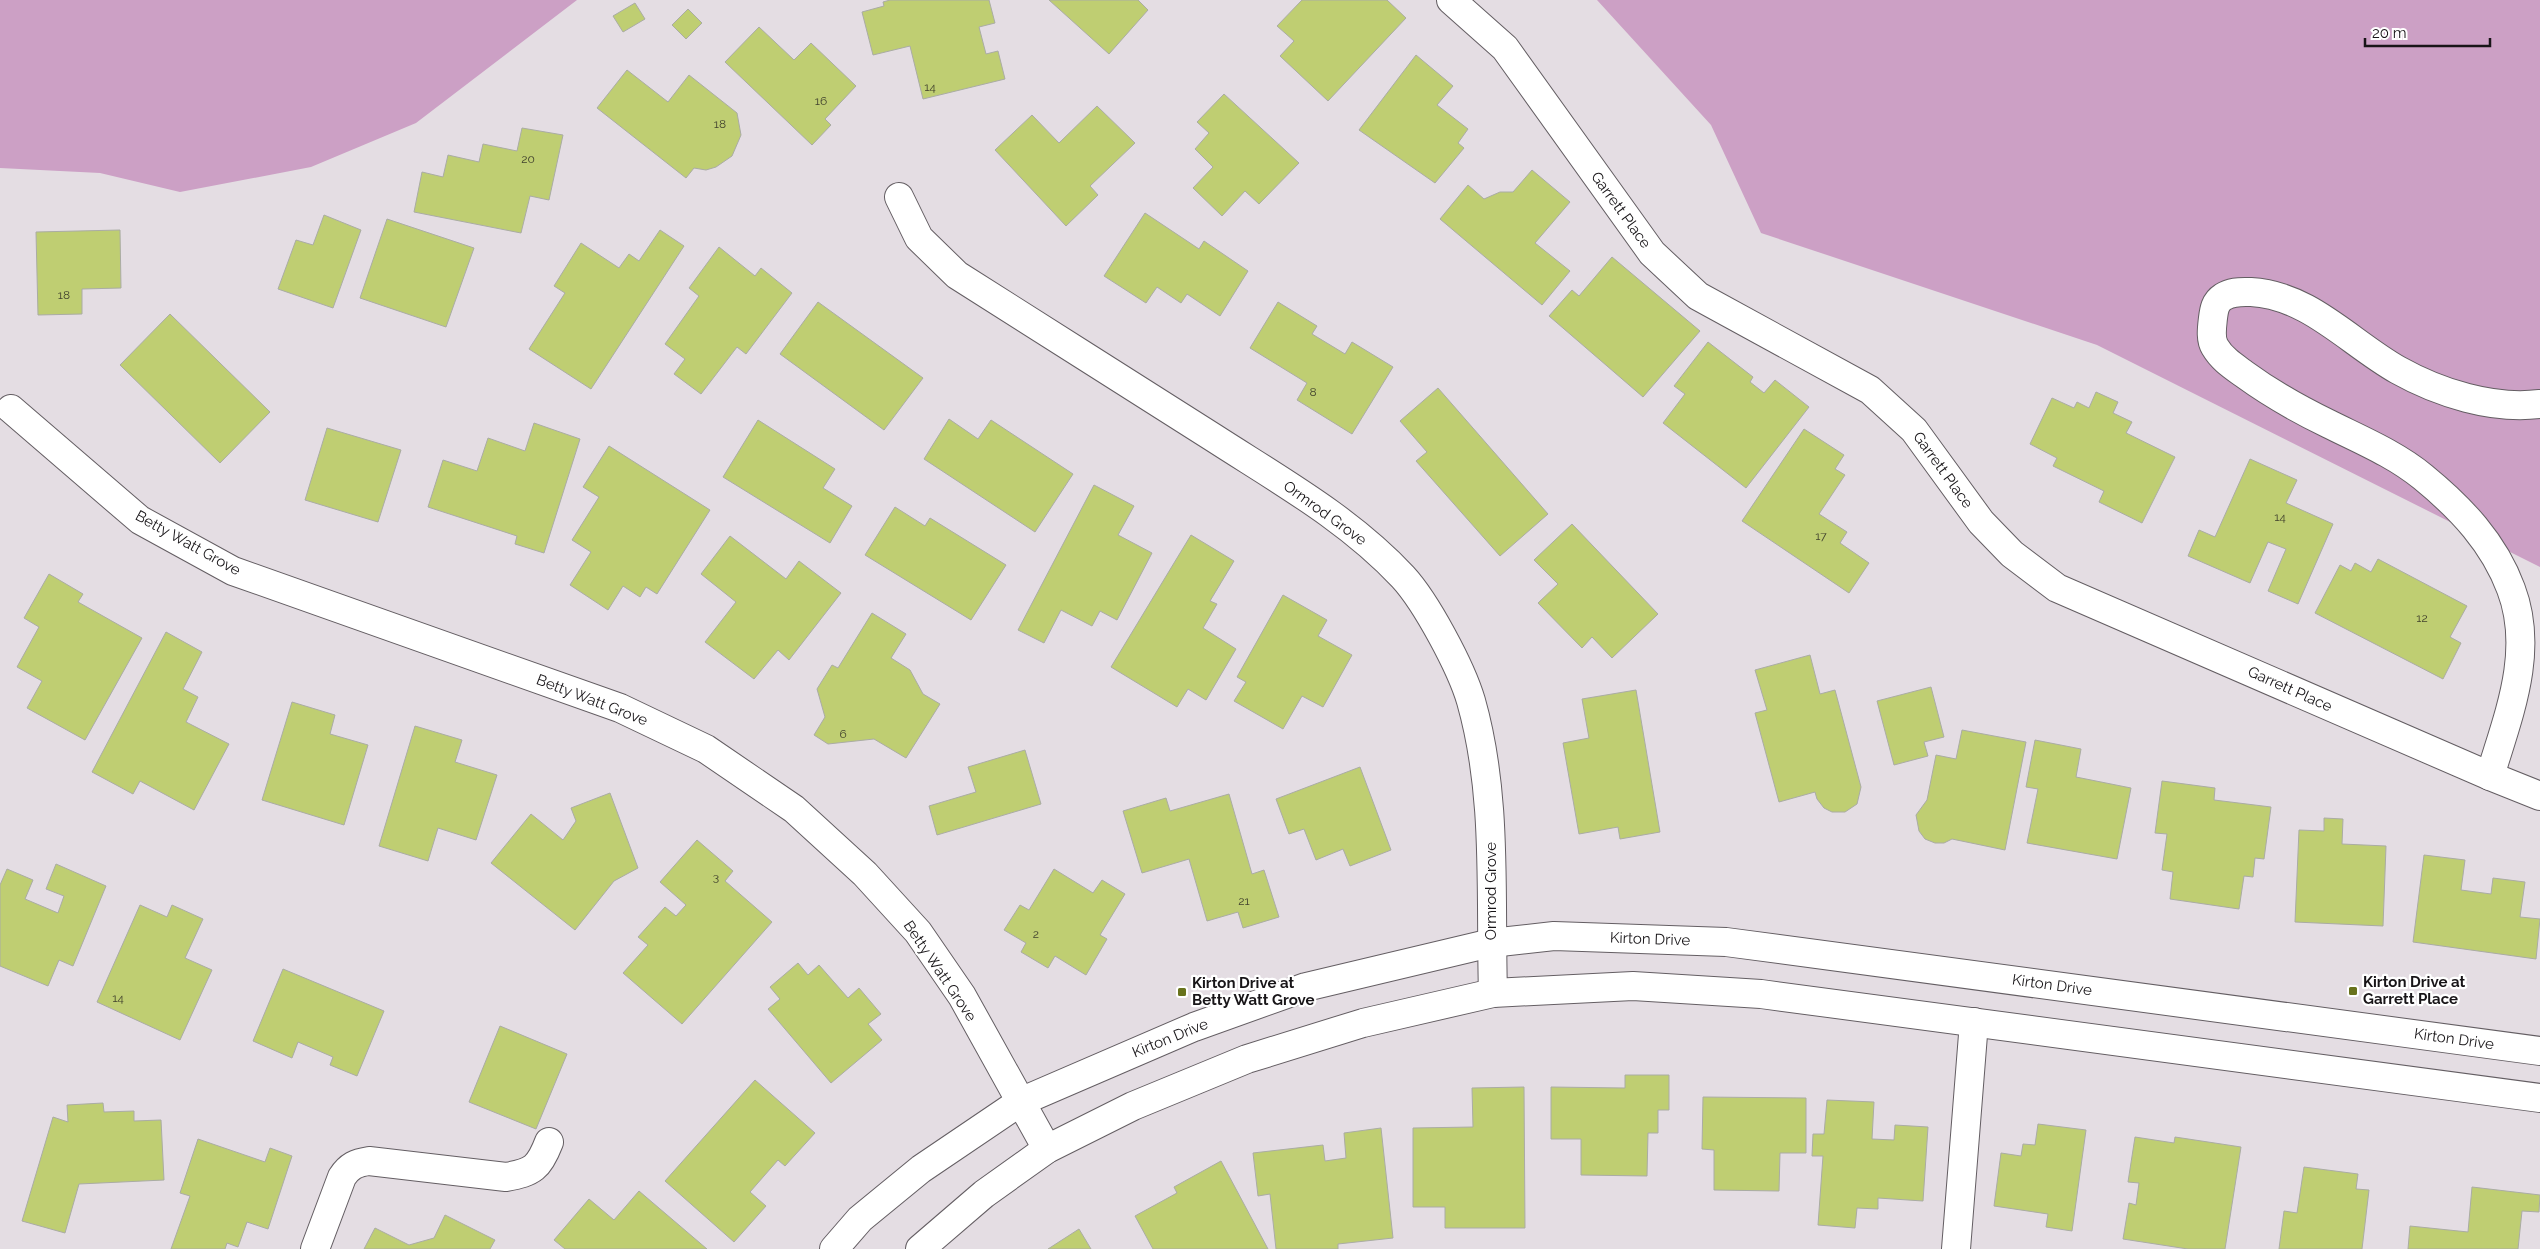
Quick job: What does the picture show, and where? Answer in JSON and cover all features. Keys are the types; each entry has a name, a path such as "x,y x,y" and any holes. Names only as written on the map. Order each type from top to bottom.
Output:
{"street":[{"name":"Garrett Place","path":"1451,0 1505,48 1652,253 1698,296 1870,390 1914,430 1981,522 2012,554 2057,588 2540,796"},
{"name":"Ormrod Grove","path":"899,197 919,238 957,275 1302,494 1361,537 1404,578 1440,633 1470,699 1487,780 1490,822 1493,993"},
{"path":"2490,776 2518,681 2522,635 2512,590 2489,544 2462,512 2422,476 2374,444 2327,424 2257,384 2223,359 2213,344 2214,308 2221,297 2236,291 2269,293 2311,311 2398,370 2457,395 2518,407 2540,404"},
{"name":"Betty Watt Grove","path":"11,409 140,520 234,571 620,708 706,749 786,804 865,874 918,932 962,996 1047,1149"},
{"name":"Kirton Drive","path":"834,1249 860,1219 921,1169 1020,1102 1194,1027 1306,987 1491,943 1554,936 1726,942 2540,1051"},
{"path":"920,1249 984,1194 1047,1149 1133,1106 1247,1059 1363,1022 1493,993 1633,986 1762,994 2540,1098"},
{"path":"1956,1249 1974,1022"},
{"path":"315,1249 342,1177 348,1168 358,1163 369,1161 506,1177 528,1172 536,1167 541,1162 549,1142"}],"shaded area":[{"path":"0,0 577,0 416,123 311,167 180,192 100,173 0,168"},
{"path":"1597,0 2540,0 2540,567 2097,345 1761,233 1711,125"}],"building":[{"path":"890,0 989,0 995,23 979,27 986,54 998,51 1005,79 923,99 910,46 873,55 862,12 884,6 883,2"},
{"path":"1049,0 1138,0 1148,10 1109,54"},
{"path":"1302,0 1387,0 1406,18 1328,101 1280,56 1294,41 1277,26"},
{"path":"635,3 645,19 623,32 613,16"},
{"path":"688,9 702,23 686,39 672,25"},
{"path":"759,27 794,60 811,43 856,86 825,119 831,125 812,145 725,62"},
{"path":"1416,55 1453,86 1437,105 1468,129 1458,143 1464,148 1435,183 1359,130"},
{"path":"627,70 668,102 689,75 737,113 741,135 732,156 716,167 706,170 694,168 686,178 597,108"},
{"path":"1224,94 1299,163 1259,204 1245,191 1222,216 1193,188 1213,167 1195,149 1209,133 1197,122"},
{"path":"1097,106 1135,143 1090,186 1098,195 1066,226 995,150 1032,115 1059,143"},
{"path":"522,128 563,135 549,200 530,196 521,233 414,212 422,172 443,177 448,155 479,162 483,144 517,151"},
{"path":"1532,170 1570,202 1535,243 1570,271 1542,305 1440,219 1468,185 1484,199 1500,192 1513,192"},
{"path":"1145,213 1199,249 1204,241 1248,271 1220,316 1187,294 1181,303 1157,287 1146,303 1104,276"},
{"path":"324,215 361,230 333,308 278,289 296,240 313,245"},
{"path":"387,219 474,248 446,327 360,298"},
{"path":"120,230 121,288 82,289 82,314 38,315 36,232"},
{"path":"660,230 684,246 591,389 529,349 565,293 554,286 581,243 619,268 629,254 639,261"},
{"path":"719,247 755,276 761,268 792,293 746,354 737,347 701,394 674,374 685,359 665,344 699,296 689,288"},
{"path":"1612,257 1700,331 1643,397 1549,316 1572,290 1579,296"},
{"path":"818,302 923,378 884,430 780,354"},
{"path":"1278,302 1317,326 1312,334 1345,354 1352,342 1393,367 1352,434 1297,400 1307,383 1250,348"},
{"path":"170,314 270,412 220,463 120,365"},
{"path":"1708,342 1753,377 1750,382 1764,393 1775,380 1809,407 1746,488 1663,423 1685,394 1674,386"},
{"path":"1438,388 1548,514 1500,556 1416,461 1427,452 1400,421"},
{"path":"2096,392 2118,402 2113,413 2132,422 2126,433 2175,457 2142,523 2099,502 2104,491 2053,466 2057,458 2030,444 2052,398 2074,408 2077,402 2089,408"},
{"path":"949,419 978,439 991,420 1073,474 1035,532 924,459"},
{"path":"758,420 835,469 823,488 852,506 830,543 723,477"},
{"path":"534,423 580,439 544,553 515,544 517,536 428,507 443,460 477,471 488,438 525,451"},
{"path":"327,428 401,450 378,522 305,500"},
{"path":"1804,429 1844,455 1835,469 1845,475 1819,514 1847,532 1840,543 1869,563 1849,593 1742,521"},
{"path":"609,446 710,510 657,594 646,587 640,597 623,586 608,610 570,585 591,552 572,540 599,497 583,487"},
{"path":"2250,459 2297,480 2286,503 2333,524 2298,604 2268,591 2286,549 2268,542 2250,583 2188,556 2199,530 2215,537"},
{"path":"1094,485 1134,506 1118,535 1152,553 1117,620 1100,611 1092,626 1061,610 1044,643 1018,630"},
{"path":"895,507 925,526 930,518 1006,565 971,620 865,555"},
{"path":"1572,524 1658,614 1612,658 1592,637 1582,648 1538,603 1558,584 1534,560"},
{"path":"1191,535 1234,561 1210,601 1217,604 1203,628 1236,649 1206,700 1188,689 1177,707 1111,667"},
{"path":"730,536 786,579 799,561 841,593 789,660 778,650 754,679 705,642 736,602 701,574"},
{"path":"2378,559 2467,606 2450,637 2461,643 2443,679 2315,613 2340,565 2351,571 2355,563 2371,572"},
{"path":"49,574 83,594 78,602 142,638 85,740 27,708 42,681 17,667 39,627 24,618"},
{"path":"1283,595 1327,620 1318,636 1352,655 1323,707 1302,696 1283,729 1234,701 1246,682 1237,677"},
{"path":"872,613 906,634 891,658 910,670 923,694 940,704 906,758 874,739 828,744 814,735 825,717 817,689 832,665 838,668"},
{"path":"166,632 202,652 183,689 198,697 186,722 229,744 194,810 140,781 133,794 92,772"},
{"path":"1810,655 1820,694 1835,690 1861,787 1857,804 1845,812 1832,812 1824,808 1817,799 1815,792 1779,802 1755,713 1767,710 1755,670"},
{"path":"1931,687 1944,737 1924,742 1928,756 1894,765 1877,701"},
{"path":"1636,690 1660,832 1620,839 1618,827 1579,834 1563,743 1589,738 1582,699"},
{"path":"292,702 335,715 330,734 368,745 344,825 262,800"},
{"path":"415,726 462,740 455,762 497,775 476,840 438,828 428,861 379,846"},
{"path":"1962,730 2026,742 2005,850 1952,839 1944,843 1935,843 1925,839 1919,831 1916,815 1927,800 1936,755 1956,759"},
{"path":"2035,740 2081,749 2076,777 2131,788 2117,859 2027,843 2038,789 2026,787"},
{"path":"1025,750 1041,804 937,835 929,806 976,792 968,767"},
{"path":"1360,767 1391,850 1350,866 1343,849 1316,860 1304,829 1289,834 1276,799"},
{"path":"2162,781 2215,788 2214,800 2271,807 2264,859 2255,858 2253,877 2244,876 2239,909 2170,899 2173,872 2162,870 2167,834 2155,833"},
{"path":"610,793 638,868 614,881 575,930 491,863 531,814 563,840 576,821 571,808"},
{"path":"1229,794 1252,874 1264,870 1279,917 1243,928 1238,912 1207,921 1189,859 1142,873 1123,811 1166,798 1170,811"},
{"path":"2324,818 2343,819 2342,844 2386,846 2383,926 2295,922 2299,830 2324,831"},
{"path":"697,840 733,871 725,881 772,922 682,1024 623,973 648,945 638,937 665,907 676,916 686,905 660,882"},
{"path":"2424,855 2465,860 2461,890 2491,894 2493,878 2525,882 2520,917 2540,919 2536,959 2413,942"},
{"path":"56,864 106,886 73,966 59,960 48,986 0,966 0,885 7,869 33,880 25,899 58,913 64,896 46,889"},
{"path":"1054,869 1093,893 1102,880 1125,894 1100,935 1107,939 1086,975 1055,956 1048,968 1021,952 1026,943 1004,930 1020,905 1029,910"},
{"path":"140,905 167,917 172,905 203,919 185,958 212,970 180,1040 97,1002"},
{"path":"798,963 808,975 819,965 848,998 859,988 881,1014 868,1024 882,1040 831,1083 768,1009 780,999 770,987"},
{"path":"283,969 384,1011 357,1076 330,1065 333,1057 298,1042 292,1058 253,1041"},
{"path":"500,1026 567,1054 536,1129 469,1102"},
{"path":"1625,1075 1669,1075 1669,1110 1658,1110 1658,1133 1648,1133 1647,1176 1581,1175 1581,1139 1551,1139 1551,1087 1625,1088"},
{"path":"755,1080 815,1133 785,1166 778,1160 750,1192 766,1206 734,1242 665,1181"},
{"path":"1524,1087 1525,1228 1445,1228 1445,1207 1413,1207 1413,1128 1473,1127 1472,1088"},
{"path":"1703,1097 1806,1098 1806,1153 1780,1153 1779,1191 1714,1190 1714,1150 1702,1149"},
{"path":"1827,1100 1874,1102 1872,1139 1894,1140 1895,1125 1928,1127 1923,1201 1878,1198 1878,1209 1857,1208 1855,1228 1818,1225 1823,1156 1812,1156 1813,1134 1824,1134"},
{"path":"103,1103 104,1112 134,1111 134,1121 161,1120 164,1180 79,1184 65,1233 22,1221 53,1117 68,1122 67,1105"},
{"path":"2038,1124 2086,1130 2072,1231 2046,1227 2048,1214 1994,1206 2001,1153 2021,1156 2023,1144 2035,1145"},
{"path":"1381,1128 1393,1238 1338,1244 1338,1249 1276,1249 1270,1194 1258,1196 1253,1153 1323,1145 1325,1161 1346,1158 1344,1133"},
{"path":"2135,1137 2174,1143 2175,1137 2241,1147 2225,1249 2188,1249 2123,1239 2129,1203 2136,1205 2139,1183 2128,1182"},
{"path":"198,1139 265,1162 270,1148 292,1156 268,1229 247,1222 238,1247 227,1243 225,1249 171,1249 190,1196 180,1193"},
{"path":"1221,1161 1268,1249 1153,1249 1135,1216 1177,1193 1174,1187"},
{"path":"2304,1167 2358,1174 2356,1189 2369,1190 2362,1249 2279,1249 2284,1211 2297,1213"},
{"path":"2472,1187 2540,1195 2539,1212 2522,1211 2518,1249 2408,1249 2410,1226 2468,1232"},
{"path":"639,1191 707,1249 565,1249 554,1240 589,1199 614,1220"},
{"path":"445,1215 495,1240 490,1249 364,1249 375,1228 409,1245 434,1238"},
{"path":"1079,1229 1091,1249 1048,1249"}],"place":[{"name":"Kirton Drive at Garrett Place","path":"2353,991"},
{"name":"Kirton Drive at Betty Watt Grove","path":"1182,992"}]}
